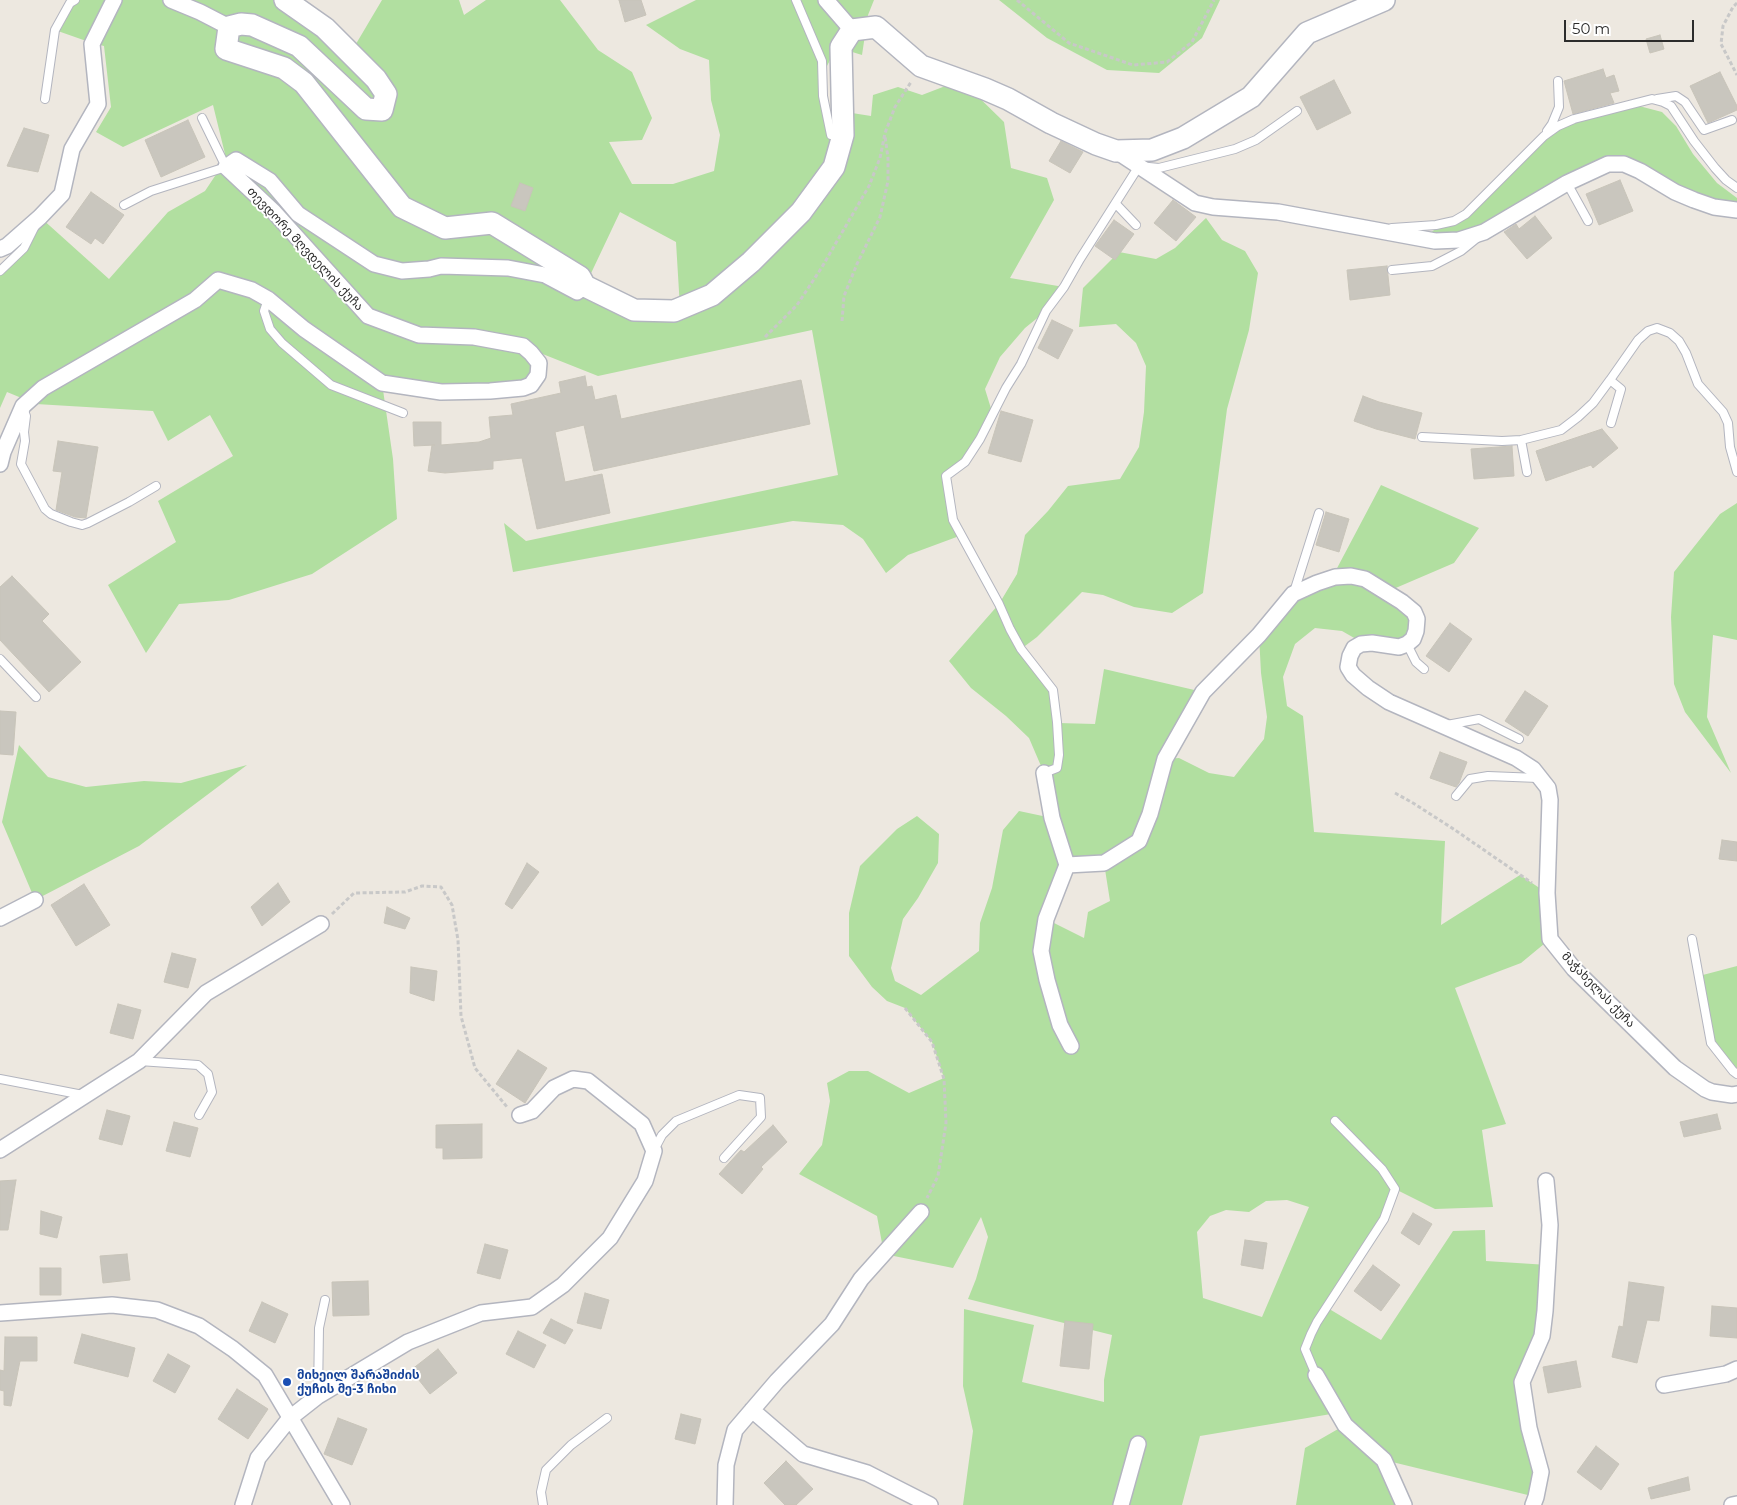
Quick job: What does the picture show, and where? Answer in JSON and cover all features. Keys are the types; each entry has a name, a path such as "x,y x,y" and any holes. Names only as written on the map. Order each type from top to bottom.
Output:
{"street":[{"path":"0,249 7,246 62,194 72,149 98,104 92,44 114,0"},
{"path":"171,0 229,27 241,24 252,25 299,46 366,109 382,110 386,94 376,79 325,28 285,0"},
{"path":"826,0 852,30 876,28 921,66 1008,99 1051,123 1116,151 1195,203 1213,207 1278,212 1435,241 1459,240 1484,232 1567,183 1608,164 1624,164 1640,171 1675,192 1694,200 1714,207 1737,210"},
{"path":"1116,151 1152,150 1184,138 1251,97 1307,34 1384,0"},
{"name":"თევდორე მღვდელის ქუჩა","path":"229,27 226,49 284,68 304,83 402,207 445,228 492,224 580,277 585,286 634,310 674,311 712,294 751,262 801,212 834,167 843,135 841,47 852,30"},
{"name":"თევდორე მღვდელის ქუჩა","path":"0,464 3,452 23,406 43,388 195,300 218,280 252,290 268,299 304,329 382,383 441,392 490,391 523,388 531,385 538,375 539,364 523,346 474,337 419,335 368,316 274,212 226,167 236,160 270,181 298,214 374,264 402,271 441,266 508,268 545,275 577,292 585,286"},
{"path":"1067,865 1104,863 1139,841 1150,814 1165,759 1204,692 1259,635 1293,594 1317,582 1335,577 1351,576 1365,579 1402,602 1414,612 1417,619 1416,631 1413,639 1408,644 1399,647 1372,643 1361,644 1354,648 1348,666 1352,675 1389,702 1516,758 1534,768 1542,778"},
{"path":"1044,773 1052,818 1067,865 1046,919 1042,951 1047,980 1060,1025 1070,1046"},
{"name":"მაჭახელას ქუჩა","path":"1542,778 1548,788 1550,800 1547,893 1550,939 1574,969 1675,1068 1712,1092 1737,1094"},
{"path":"0,918 35,900"},
{"path":"0,1150 139,1061 206,992 321,924"},
{"path":"243,1505 258,1458 290,1418 318,1396 408,1342 481,1313 532,1307 563,1285 610,1238 645,1181 654,1152 642,1124 588,1081 572,1079 554,1088 532,1111 520,1115"},
{"path":"1533,1505 1541,1472 1529,1428 1522,1382 1542,1336 1550,1225 1546,1181"},
{"path":"725,1505 726,1465 735,1430 777,1381 832,1324 861,1279 921,1212"},
{"path":"0,1313 112,1305 157,1310 199,1326 233,1349 265,1375 342,1505"},
{"path":"1664,1385 1726,1374 1737,1369"},
{"path":"1316,1375 1345,1425 1384,1460 1404,1505"},
{"path":"752,1410 803,1454 867,1473 930,1505"},
{"path":"1121,1505 1138,1444"},
{"path":"1732,1505 1737,1504"}],"lane":[{"path":"45,99 55,30 70,3 76,0"},
{"path":"796,0 822,61 823,96 831,135"},
{"path":"1373,229 1436,225 1454,221 1466,214 1544,136 1552,124 1558,107 1558,81"},
{"path":"1544,136 1574,119 1652,99 1676,96 1685,102 1704,130 1732,120"},
{"path":"1652,99 1671,106 1715,168 1737,188"},
{"path":"1044,773 1057,768 1059,756 1058,722 1053,690 1021,649 999,604 953,520 946,476 965,462 980,439 1006,388 1021,364 1046,311 1064,287 1139,166 1159,168 1235,149 1256,140 1297,111"},
{"path":"124,205 151,191 226,167 202,118"},
{"path":"1567,183 1588,221"},
{"path":"1116,204 1136,225"},
{"path":"0,272 24,248 40,216"},
{"path":"1392,270 1432,266 1461,251 1484,232"},
{"path":"268,299 264,311 270,329 282,343 332,385 403,413"},
{"path":"1422,437 1521,440 1561,430 1592,403 1638,340 1648,331 1658,328 1670,333 1679,341 1686,353 1698,384 1723,412 1728,423 1730,447 1737,472"},
{"path":"1610,380 1621,389 1611,423"},
{"path":"23,406 26,416 25,441 21,464 45,509 51,514 82,525 129,502 156,486"},
{"path":"1521,440 1527,472"},
{"path":"1293,594 1319,513"},
{"path":"1408,644 1416,662 1424,669"},
{"path":"0,659 36,697"},
{"path":"1441,726 1479,719 1519,740"},
{"path":"1456,796 1470,779 1488,776 1542,778"},
{"path":"1692,939 1710,1043 1737,1074"},
{"path":"139,1061 198,1065 208,1074 212,1092 199,1116"},
{"path":"0,1079 85,1096"},
{"path":"654,1152 662,1134 676,1121 739,1095 760,1098 761,1117 724,1158"},
{"path":"1316,1375 1305,1349 1311,1334 1384,1219 1395,1189 1382,1169 1335,1121"},
{"path":"318,1396 319,1328 325,1300"},
{"path":"543,1505 541,1492 546,1470 571,1445 607,1418"}],"path":[{"path":"1017,0 1069,43 1133,65 1167,62 1192,42 1214,0"},
{"path":"1737,3 1723,26 1721,44 1737,75"},
{"path":"765,338 797,305 822,267 868,186 880,158 885,133 895,107 921,66"},
{"path":"842,321 844,296 880,217 888,181 885,133"},
{"path":"1395,793 1452,828 1547,893"},
{"path":"321,924 354,893 404,892 422,886 441,887 452,905 458,940 461,1016 474,1068 509,1110 520,1115"},
{"path":"905,1008 932,1042 944,1078 946,1123 938,1176 921,1212"}],"green space":[{"path":"71,0 286,0 350,54 382,0 459,0 464,15 486,0 560,0 598,50 632,72 652,118 642,140 609,142 632,184 673,184 714,171 720,135 711,100 709,60 680,49 646,25 696,0 874,0 868,15 862,55 849,51 851,31 830,60 824,72 826,113 852,113 871,116 873,95 898,87 922,95 961,80 1004,122 1011,168 1047,178 1054,200 1010,278 1064,287 1046,311 1025,328 1000,357 985,389 993,415 965,462 946,476 950,506 962,535 908,555 886,573 863,539 843,525 793,521 513,572 504,523 526,541 838,475 812,330 598,376 525,347 539,363 523,388 382,383 393,459 397,519 312,574 229,600 179,604 146,653 108,585 176,542 158,501 233,456 210,415 168,441 153,411 36,404 7,392 0,408 0,271 24,248 40,217 109,279 168,212 205,191 217,173 225,154 213,105 123,147 96,132 111,107 104,46 55,30","holes":["620,212 676,242 680,308 626,309 585,286"]},
{"path":"999,0 1220,0 1202,38 1159,73 1107,70 1047,38"},
{"path":"1639,106 1662,112 1676,126 1693,154 1717,183 1737,198 1737,210 1617,164 1484,232 1422,238 1463,211 1542,133 1556,124"},
{"path":"1206,218 1222,240 1245,251 1258,273 1249,330 1227,409 1203,593 1172,613 1134,607 1103,595 1082,592 1037,637 1021,649 1053,690 1058,723 1095,724 1104,669 1203,692 1166,759 1179,758 1209,773 1234,777 1264,739 1267,717 1261,673 1259,635 1279,604 1335,572 1381,485 1479,528 1454,563 1384,593 1404,607 1412,624 1406,638 1392,642 1356,639 1342,631 1315,628 1295,644 1283,677 1287,706 1303,716 1314,832 1445,841 1441,925 1520,875 1547,893 1550,939 1521,963 1455,988 1506,1124 1482,1130 1493,1207 1435,1209 1395,1189 1384,1219 1326,1307 1381,1340 1453,1231 1485,1230 1486,1261 1548,1265 1545,1311 1522,1382 1536,1497 1384,1460 1404,1505 1296,1505 1305,1448 1345,1425 1337,1413 1200,1436 1182,1505 963,1505 973,1431 963,1386 964,1309 1034,1325 1022,1382 1104,1402 1104,1380 1112,1335 968,1299 988,1237 981,1217 953,1268 884,1254 877,1216 799,1174 822,1145 830,1101 827,1083 849,1071 868,1071 909,1093 944,1078 932,1042 905,1008 887,1001 872,987 849,956 849,913 860,866 897,829 917,816 939,834 938,863 918,898 903,919 891,968 895,981 921,995 979,951 980,923 992,888 1003,830 1019,811 1052,818 1044,773 1029,738 1006,716 971,688 949,661 999,604 1017,574 1025,535 1068,486 1120,479 1139,447 1144,412 1146,366 1136,343 1116,324 1079,327 1083,288 1119,252 1156,259 1175,248","holes":["1104,863 1110,901 1088,912 1084,938 1046,919 1067,865","1287,1200 1309,1207 1262,1317 1203,1298 1197,1232 1210,1216 1226,1210 1249,1212 1266,1201"]},
{"path":"1737,503 1737,640 1713,635 1707,717 1731,773 1685,712 1674,684 1671,617 1674,572 1720,514"},
{"path":"19,745 48,777 86,787 144,781 181,783 247,765 139,846 35,900 2,822"},
{"path":"1737,966 1737,1074 1711,1043 1699,976"}],"building":[{"path":"619,0 641,0 646,15 625,22"},
{"path":"1660,35 1664,49 1650,53 1646,39"},
{"path":"1603,69 1606,78 1614,75 1619,91 1610,93 1614,103 1573,114 1564,81"},
{"path":"1720,72 1737,106 1737,110 1708,123 1690,86"},
{"path":"1334,80 1351,113 1317,130 1300,97"},
{"path":"188,120 205,157 161,177 145,140"},
{"path":"24,128 49,135 38,172 7,166"},
{"path":"1061,141 1083,152 1070,173 1049,161"},
{"path":"1620,180 1633,211 1599,225 1586,194"},
{"path":"520,183 533,188 525,211 511,206"},
{"path":"91,192 124,215 103,244 95,238 91,244 66,227"},
{"path":"1173,200 1196,217 1176,241 1154,223"},
{"path":"1535,216 1552,238 1527,259 1504,232 1516,224 1519,229"},
{"path":"1114,220 1134,234 1115,260 1095,246"},
{"path":"1387,266 1390,295 1350,300 1347,270"},
{"path":"1052,320 1073,330 1058,359 1038,348"},
{"path":"585,376 587,387 592,386 595,400 616,395 621,419 801,380 810,424 594,471 584,425 555,432 565,482 602,474 610,513 537,529 522,458 493,461 493,469 445,473 428,471 432,445 414,446 413,422 441,422 441,445 479,442 491,438 489,417 513,415 511,404 561,393 559,382"},
{"path":"1363,396 1422,413 1415,439 1354,421"},
{"path":"1001,411 1033,420 1021,462 988,453"},
{"path":"1602,429 1618,448 1593,468 1591,465 1546,481 1536,451"},
{"path":"58,441 98,447 86,518 75,517 56,510 62,472 53,471"},
{"path":"1512,446 1514,476 1474,479 1471,449"},
{"path":"1326,512 1349,519 1339,552 1316,545"},
{"path":"12,576 49,614 42,621 81,662 49,692 0,640 0,587"},
{"path":"1450,623 1472,639 1449,672 1426,656"},
{"path":"1525,691 1548,706 1528,736 1505,721"},
{"path":"0,711 16,712 13,755 0,754"},
{"path":"1440,752 1467,762 1456,787 1430,778"},
{"path":"1722,840 1737,842 1737,861 1719,859"},
{"path":"527,863 539,872 512,909 505,904"},
{"path":"278,883 290,902 262,926 251,907"},
{"path":"84,884 110,925 76,946 51,905"},
{"path":"387,907 410,918 405,929 384,923"},
{"path":"172,953 196,959 188,988 164,982"},
{"path":"411,967 437,971 434,1001 410,993"},
{"path":"118,1004 141,1010 133,1039 110,1033"},
{"path":"518,1050 547,1068 525,1103 496,1084"},
{"path":"107,1110 130,1116 122,1145 99,1139"},
{"path":"1717,1114 1721,1129 1684,1137 1680,1122"},
{"path":"174,1122 198,1128 190,1157 166,1151"},
{"path":"482,1124 482,1158 443,1159 443,1148 436,1148 436,1125"},
{"path":"773,1125 787,1142 761,1167 763,1169 742,1194 719,1174 741,1150 744,1152"},
{"path":"16,1180 8,1230 0,1230 0,1181"},
{"path":"41,1211 62,1217 57,1238 40,1234"},
{"path":"1413,1213 1432,1224 1419,1245 1401,1233"},
{"path":"1245,1240 1267,1243 1263,1269 1241,1265"},
{"path":"485,1244 508,1250 500,1279 477,1273"},
{"path":"127,1254 130,1280 103,1283 100,1256"},
{"path":"1373,1265 1400,1285 1381,1311 1354,1291"},
{"path":"40,1268 61,1268 61,1295 40,1295"},
{"path":"368,1281 369,1315 333,1316 332,1282"},
{"path":"1629,1282 1664,1287 1659,1321 1647,1320 1637,1363 1612,1357 1619,1326 1623,1327"},
{"path":"585,1293 609,1300 601,1329 577,1323"},
{"path":"262,1302 288,1314 275,1343 249,1331"},
{"path":"1712,1306 1737,1308 1737,1338 1710,1336"},
{"path":"551,1319 573,1330 565,1344 543,1333"},
{"path":"1065,1321 1093,1324 1089,1369 1060,1366"},
{"path":"518,1331 546,1345 534,1368 506,1354"},
{"path":"82,1334 135,1348 128,1377 74,1363"},
{"path":"5,1337 37,1337 37,1361 20,1361 11,1406 4,1405 4,1391 0,1390 0,1370 4,1371"},
{"path":"438,1349 457,1373 430,1394 411,1370"},
{"path":"168,1354 190,1366 175,1393 153,1381"},
{"path":"1576,1361 1581,1387 1548,1393 1543,1367"},
{"path":"237,1389 268,1409 248,1439 218,1419"},
{"path":"681,1414 701,1419 695,1444 675,1439"},
{"path":"338,1418 367,1429 352,1465 324,1454"},
{"path":"1596,1446 1619,1464 1601,1490 1577,1472"},
{"path":"786,1461 813,1489 796,1505 785,1505 764,1483"},
{"path":"1688,1477 1690,1490 1651,1499 1648,1488"}],"place":[{"name":"მიხეილ შარაშიძის ქუჩის მე-3 ჩიხი","path":"287,1382"}]}
